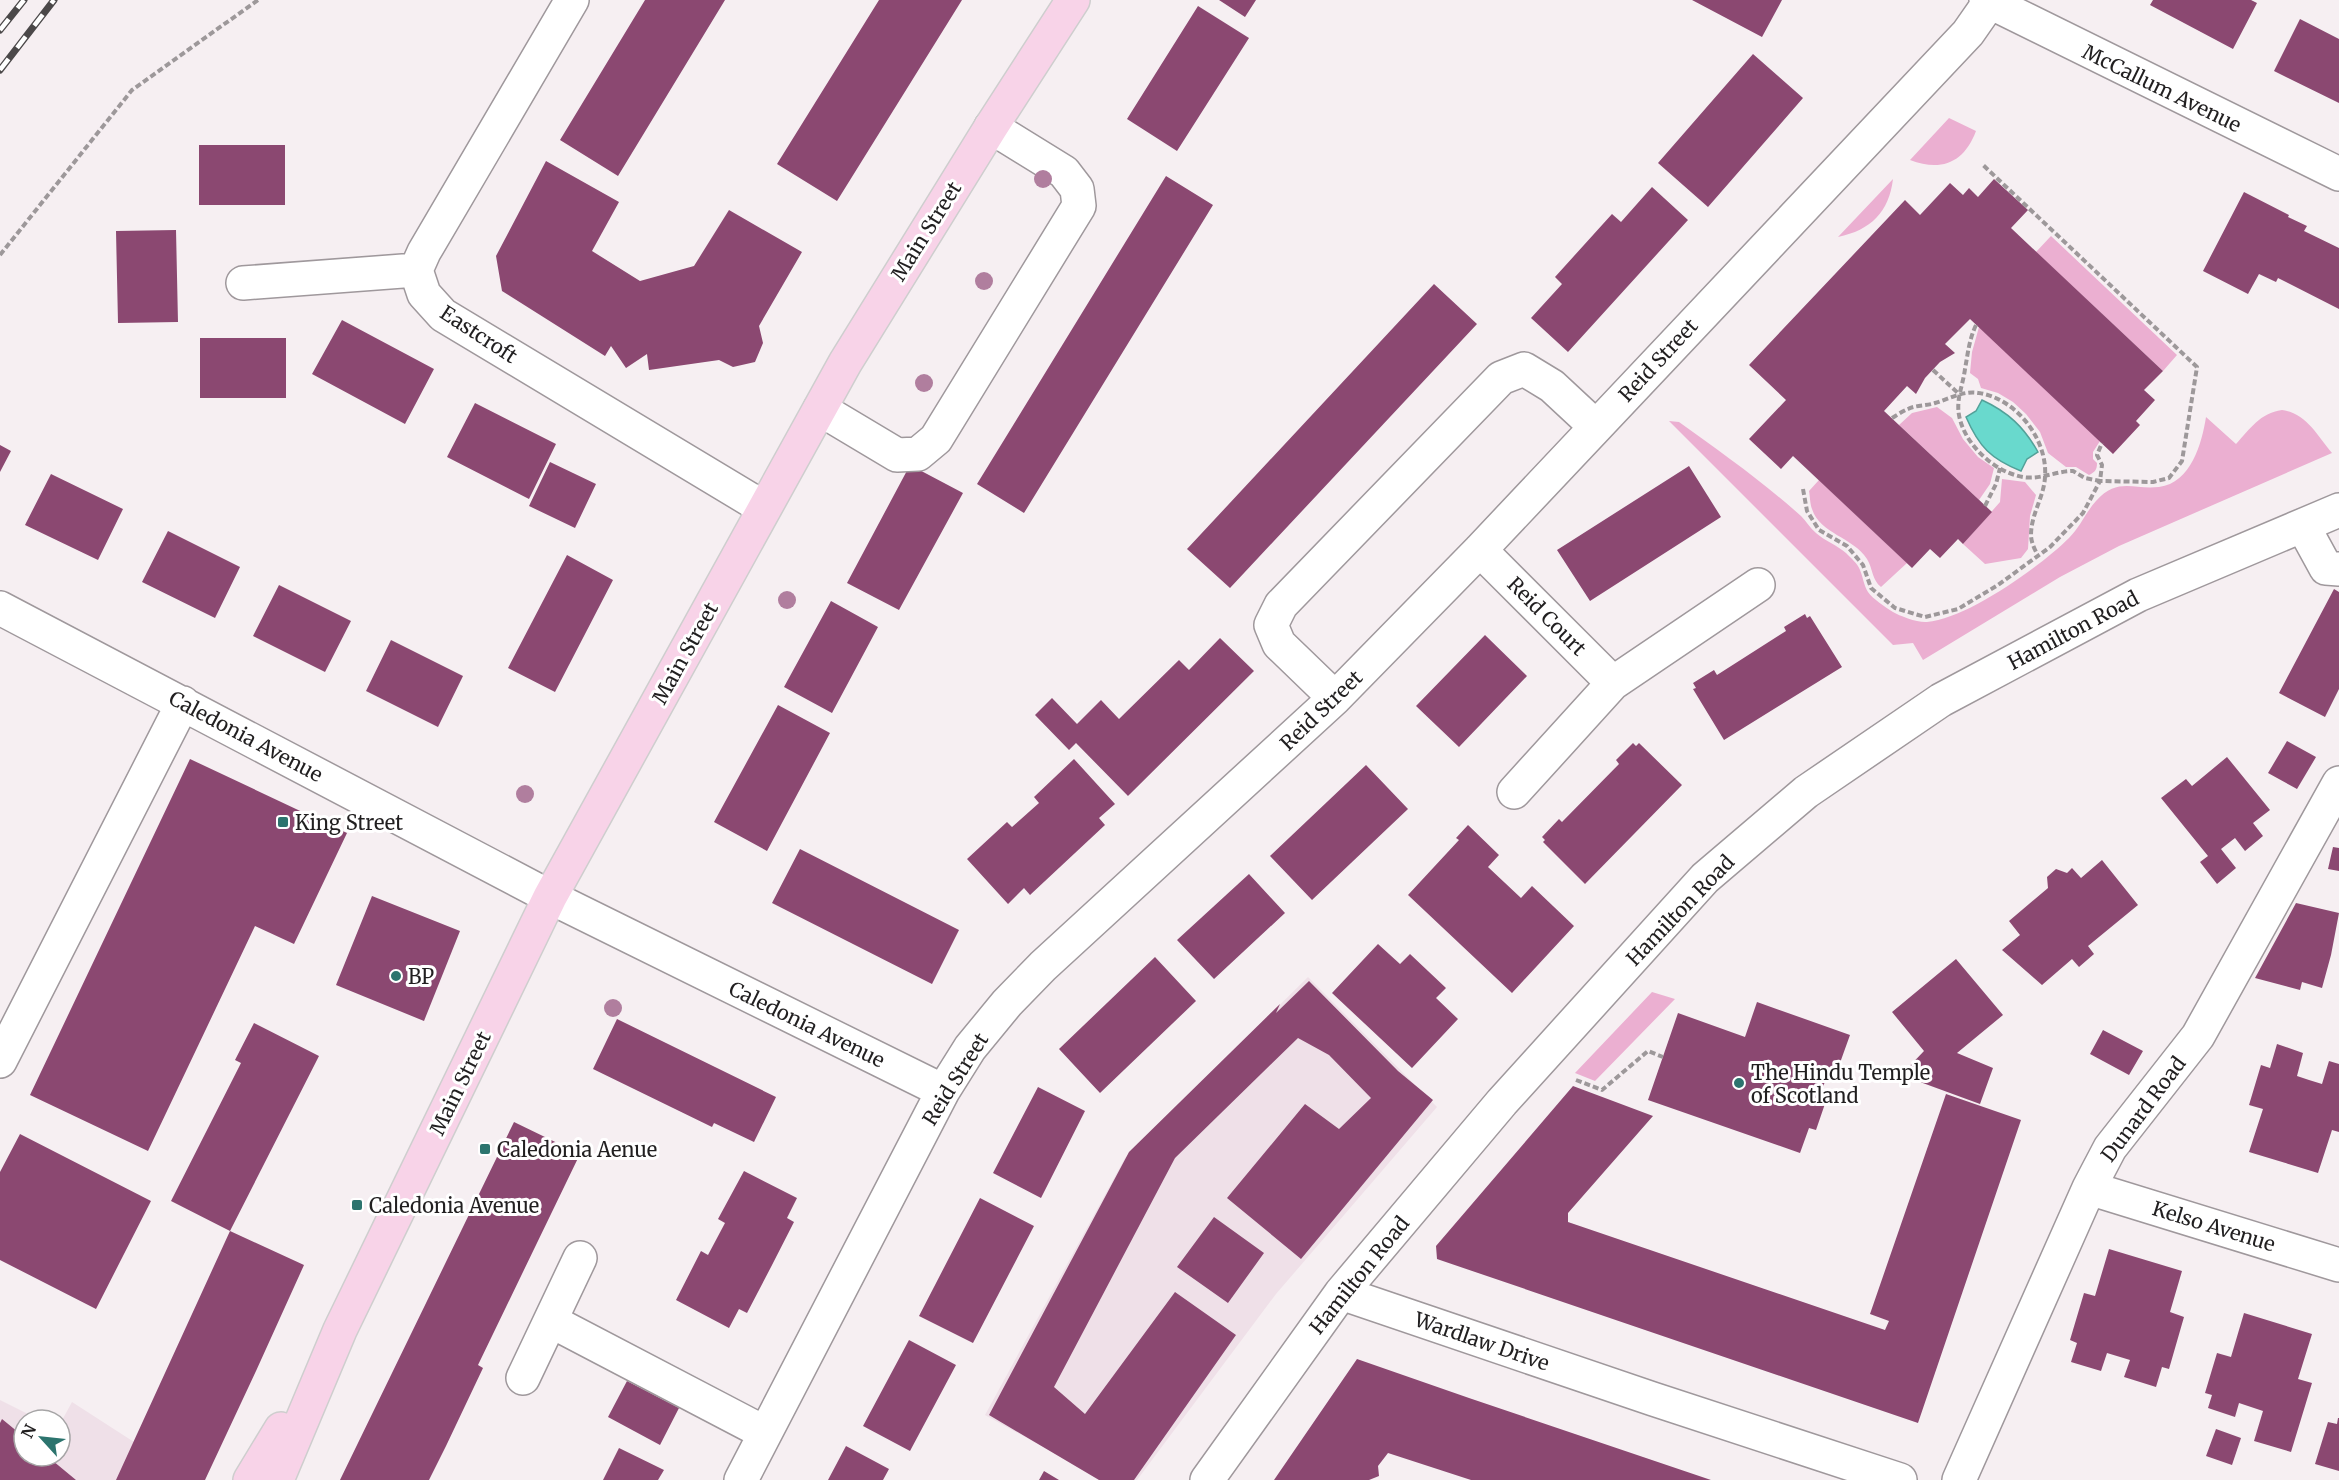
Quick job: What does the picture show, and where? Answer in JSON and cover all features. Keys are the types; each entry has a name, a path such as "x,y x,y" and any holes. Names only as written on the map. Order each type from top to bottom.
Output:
{"main road":[{"name":"Main Street","path":"278,1480 340,1330 550,897 845,363 990,127 1073,0"},
{"name":"Main Street","path":"250,1480 340,1330"}],"street":[{"path":"243,283 416,270 433,233 572,0"},
{"name":"McCallum Avenue","path":"1989,1 2339,174"},
{"name":"Reid Street","path":"741,1480 943,1091 970,1048 1007,1003 1035,973 1335,698 1480,550 1968,33 1989,1"},
{"path":"820,410 897,455 918,454 936,439 1078,206 1077,189 1064,172 990,127"},
{"name":"Eastcroft","path":"416,270 424,294 443,315 764,508"},
{"path":"1335,698 1279,644 1271,625 1281,605 1501,378 1524,369 1552,386 1595,426"},
{"name":"Hamilton Road","path":"1207,1480 1341,1293 1502,1102 1705,878 1806,792 1951,694 2138,595 2339,510"},
{"path":"2303,526 2326,568 2339,569"},
{"name":"Reid Court","path":"1480,550 1613,683"},
{"path":"1514,792 1613,683 1758,585"},
{"name":"Caledonia Avenue","path":"0,608 550,897 943,1091"},
{"path":"0,1060 183,703"},
{"name":"Dunard Road","path":"1959,1480 2089,1188 2110,1148 2198,1036 2339,783"},
{"name":"Kelso Avenue","path":"2089,1188 2339,1265"},
{"path":"523,1378 580,1258"},
{"name":"Wardlaw Drive","path":"1341,1293 1900,1480"},
{"path":"550,1321 765,1432"}],"path":[{"path":"0,255 132,90 258,0"},
{"path":"1976,325 1969,340 1959,394 1959,416 1968,436 1981,454 2000,468 2023,477 2045,477 2073,471 2085,478 2100,481 2154,482 2169,478 2182,461 2197,368 1983,165"},
{"path":"1933,370 1959,394"},
{"path":"1892,418 1910,408 1934,404 1959,394 1979,393 1999,400 2017,412 2032,430 2042,450 2045,477 2033,516 2031,536 2038,556"},
{"path":"1803,489 1807,511 1819,530 1847,546 1858,558 1863,565 1870,588 1895,608 1925,617 1959,609 1998,585 2050,547 2083,513 2100,481 2102,465 2097,455 2102,443"},
{"path":"1985,506 1996,484 2000,468"},
{"path":"1537,1065 1602,1090 1648,1051 1663,1057"}],"shaded area":[{"path":"1949,118 1976,131 1965,151 1950,162 1941,165 1921,164 1910,160"},
{"path":"1893,179 1887,201 1876,218 1860,230 1838,237"},
{"path":"2051,236 2177,355 2163,371 2036,252"},
{"path":"1979,327 2100,441 2093,452 2093,459 2097,463 2093,473 2089,475 2076,467 2066,467 2048,453 2040,432 2026,414 2013,402 1998,393 1981,388 1978,379 1970,373 1972,352"},
{"path":"1982,400 2014,421 2038,452 2027,459 2021,471 2002,462 1987,451 1971,427 1966,417 1976,411"},
{"path":"1937,407 1952,418 1963,439 1978,457 1994,468 1990,484 1979,500 1899,425 1912,413"},
{"path":"2282,410 2298,415 2304,420 2332,453 2119,546 2060,577 1923,660 1913,643 1893,645 1669,421 1679,422 1757,479 1787,503 1816,533 1846,553 1859,568 1868,592 1879,603 1900,615 1927,622 1962,612 2003,589 2041,563 2069,538 2096,501 2111,489 2126,486 2159,487 2179,478 2187,470 2198,450 2206,417 2236,444 2261,418"},
{"path":"2002,479 2025,482 2036,495 2030,516 2028,549 2021,558 1985,564 1963,544 2000,502"},
{"path":"1819,480 1907,563 1881,587 1861,552 1854,545 1829,530 1816,517 1811,507 1809,491"},
{"path":"1308,977 1437,1107 1276,1294 1137,1480 1103,1480 985,1415 1125,1158"},
{"path":"1652,992 1675,999 1595,1081 1575,1073"},
{"path":"0,1400 16,1408 12,1408 12,1468 72,1468 72,1408 69,1408 72,1402 134,1442 207,1476 205,1480 0,1480"}],"building":[{"path":"645,0 725,0 618,176 560,140"},
{"path":"879,0 962,0 837,201 777,164"},
{"path":"1219,0 1256,0 1245,17"},
{"path":"1692,0 1782,0 1762,37"},
{"path":"2153,0 2251,0 2257,3 2233,49 2150,5"},
{"path":"1198,6 1249,38 1177,151 1127,119"},
{"path":"2300,19 2339,39 2339,103 2274,71"},
{"path":"1753,54 1803,98 1708,207 1658,163"},
{"path":"199,145 285,145 285,205 199,205"},
{"path":"546,161 619,202 592,251 640,281 694,266 729,210 802,252 759,326 763,343 755,362 733,367 719,360 649,370 647,354 626,368 611,346 605,356 502,291 496,256"},
{"path":"1166,176 1213,205 1024,513 977,484"},
{"path":"1994,179 2028,210 2011,228 2163,371 2144,390 2155,400 2136,421 2140,425 2113,454 1970,319 1945,344 1955,353 1940,362 1925,378 1916,394 1907,386 1884,411 1992,512 1963,544 1958,539 1940,558 1930,549 1912,568 1793,456 1781,469 1749,439 1786,400 1749,365 1905,200 1920,215 1950,183 1963,195 1969,188 1978,197"},
{"path":"1652,187 1688,220 1568,352 1531,318 1562,284 1555,277 1612,214 1621,222"},
{"path":"2244,192 2307,226 2304,231 2339,248 2339,309 2278,278 2276,282 2259,274 2248,294 2203,271"},
{"path":"176,230 178,322 118,323 116,231"},
{"path":"1434,284 1477,324 1230,588 1187,549"},
{"path":"342,320 434,369 405,424 312,374"},
{"path":"200,338 286,338 286,398 200,398"},
{"path":"475,403 556,444 529,499 447,457"},
{"path":"0,445 11,451 0,472"},
{"path":"550,462 596,484 575,528 529,506"},
{"path":"910,465 963,493 899,610 847,583"},
{"path":"1689,466 1721,517 1590,601 1557,550"},
{"path":"51,474 123,509 98,560 25,525"},
{"path":"168,531 240,567 215,618 142,582"},
{"path":"567,555 613,580 555,692 508,668"},
{"path":"279,585 351,621 325,672 253,636"},
{"path":"2334,589 2339,592 2339,689 2325,717 2279,693"},
{"path":"831,601 878,627 832,713 784,687"},
{"path":"1805,614 1807,618 1810,616 1842,667 1724,740 1693,689 1696,688 1693,683 1714,670 1717,675 1786,631 1784,627"},
{"path":"1485,635 1527,676 1459,747 1416,706"},
{"path":"1220,638 1254,671 1128,796 1076,743 1069,750 1035,715 1052,698 1077,724 1101,700 1119,719 1179,660 1189,670"},
{"path":"391,640 463,676 438,727 366,691"},
{"path":"778,705 830,733 767,851 714,822"},
{"path":"2287,741 2316,757 2297,789 2268,773"},
{"path":"1633,743 1636,746 1639,743 1682,785 1585,884 1543,842 1545,840 1542,837 1559,819 1562,822 1619,764 1616,760"},
{"path":"2227,757 2270,810 2253,823 2263,836 2245,851 2235,838 2221,849 2236,868 2217,884 2200,862 2208,856 2161,798 2186,779 2192,786"},
{"path":"190,759 347,833 294,944 255,926 148,1151 30,1095"},
{"path":"1074,759 1115,804 1099,818 1105,825 1030,895 1024,888 1008,904 967,859 1007,822 1012,827 1039,803 1034,797"},
{"path":"1366,765 1408,809 1312,900 1270,856"},
{"path":"1468,825 1499,855 1488,867 1521,898 1532,886 1574,926 1512,993 1408,895 1459,840 1456,838"},
{"path":"2333,847 2339,848 2339,871 2328,869"},
{"path":"800,849 959,930 932,984 772,903"},
{"path":"2102,860 2138,905 2088,946 2094,954 2079,967 2072,959 2042,985 2002,950 2020,935 2009,921 2048,888 2047,877 2056,869 2067,873 2072,868 2081,878"},
{"path":"1249,874 1285,913 1214,979 1177,940"},
{"path":"372,896 460,931 424,1021 336,985"},
{"path":"2296,903 2339,913 2322,988 2302,982 2300,990 2255,978"},
{"path":"1378,944 1400,964 1410,954 1446,988 1436,998 1458,1019 1412,1068 1332,993"},
{"path":"1155,957 1196,1001 1100,1093 1059,1049"},
{"path":"1956,959 2003,1015 1957,1053 1993,1068 1980,1104 1901,1075 1924,1051 1892,1012"},
{"path":"1309,981 1398,1071 1433,1100 1301,1259 1227,1198 1305,1104 1339,1129 1371,1098 1329,1055 1298,1038 1175,1158 1054,1387 1085,1414 1175,1292 1236,1335 1134,1480 1099,1480 989,1415 1129,1152 1280,1004 1276,1013"},
{"name":"The Hindu Temple of Scotland","path":"1757,1002 1850,1035 1836,1074 1829,1071 1821,1092 1828,1095 1816,1130 1809,1128 1800,1153 1648,1100 1678,1013 1745,1037"},
{"path":"617,1019 776,1097 754,1142 714,1123 712,1127 593,1069"},
{"path":"254,1023 319,1056 230,1231 171,1201 241,1063 235,1060"},
{"path":"2103,1030 2143,1051 2129,1075 2090,1054"},
{"path":"2277,1044 2303,1053 2297,1076 2309,1080 2322,1084 2329,1061 2339,1064 2339,1132 2332,1130 2318,1173 2249,1152 2263,1109 2249,1105 2261,1065 2270,1068"},
{"path":"1573,1086 1653,1116 1568,1213 1568,1222 1885,1330 1889,1321 1870,1314 1946,1094 2021,1120 1918,1423 1437,1259 1436,1246"},
{"path":"1038,1087 1085,1111 1041,1198 993,1173"},
{"path":"514,1122 580,1154 478,1365 483,1368 446,1446 429,1480 340,1480"},
{"path":"20,1134 151,1201 96,1309 0,1260 0,1172"},
{"path":"744,1171 797,1198 787,1218 794,1222 747,1313 739,1309 729,1328 676,1300 701,1251 708,1255 725,1223 718,1219"},
{"path":"980,1198 1034,1226 973,1343 919,1316"},
{"path":"1214,1217 1264,1253 1228,1303 1177,1267"},
{"path":"230,1231 304,1265 256,1371 205,1480 116,1480"},
{"path":"2109,1249 2182,1271 2170,1312 2184,1317 2169,1369 2162,1367 2156,1387 2124,1377 2130,1360 2107,1353 2101,1371 2071,1362 2077,1343 2070,1340 2084,1293 2095,1296"},
{"path":"2244,1313 2312,1334 2298,1379 2312,1383 2291,1452 2254,1441 2263,1411 2239,1403 2235,1417 2208,1408 2212,1395 2205,1393 2217,1353 2231,1357"},
{"path":"909,1340 956,1365 910,1451 863,1426"},
{"path":"1357,1359 1711,1480 1471,1480 1388,1453 1378,1466 1379,1476 1369,1480 1274,1480"},
{"path":"627,1381 679,1408 660,1445 608,1417"},
{"path":"2338,1418 2339,1471 2315,1464 2328,1422 2337,1424"},
{"path":"2,1419 12,1427 12,1468 62,1468 76,1480 0,1480 0,1423"},
{"path":"2216,1429 2241,1438 2232,1465 2206,1456"},
{"path":"846,1446 889,1469 883,1480 828,1480"},
{"path":"619,1448 664,1470 658,1480 603,1480"},
{"path":"1044,1471 1059,1480 1039,1480"}],"railway":[{"path":"0,30 24,0"},
{"path":"0,70 54,0"}],"place":[{"name":"King Street","path":"283,822"},
{"name":"BP","path":"396,976"},
{"name":"The Hindu Temple of Scotland","path":"1739,1083"},
{"name":"Caledonia Aenue","path":"485,1149"},
{"name":"Caledonia Avenue","path":"357,1205"}]}
